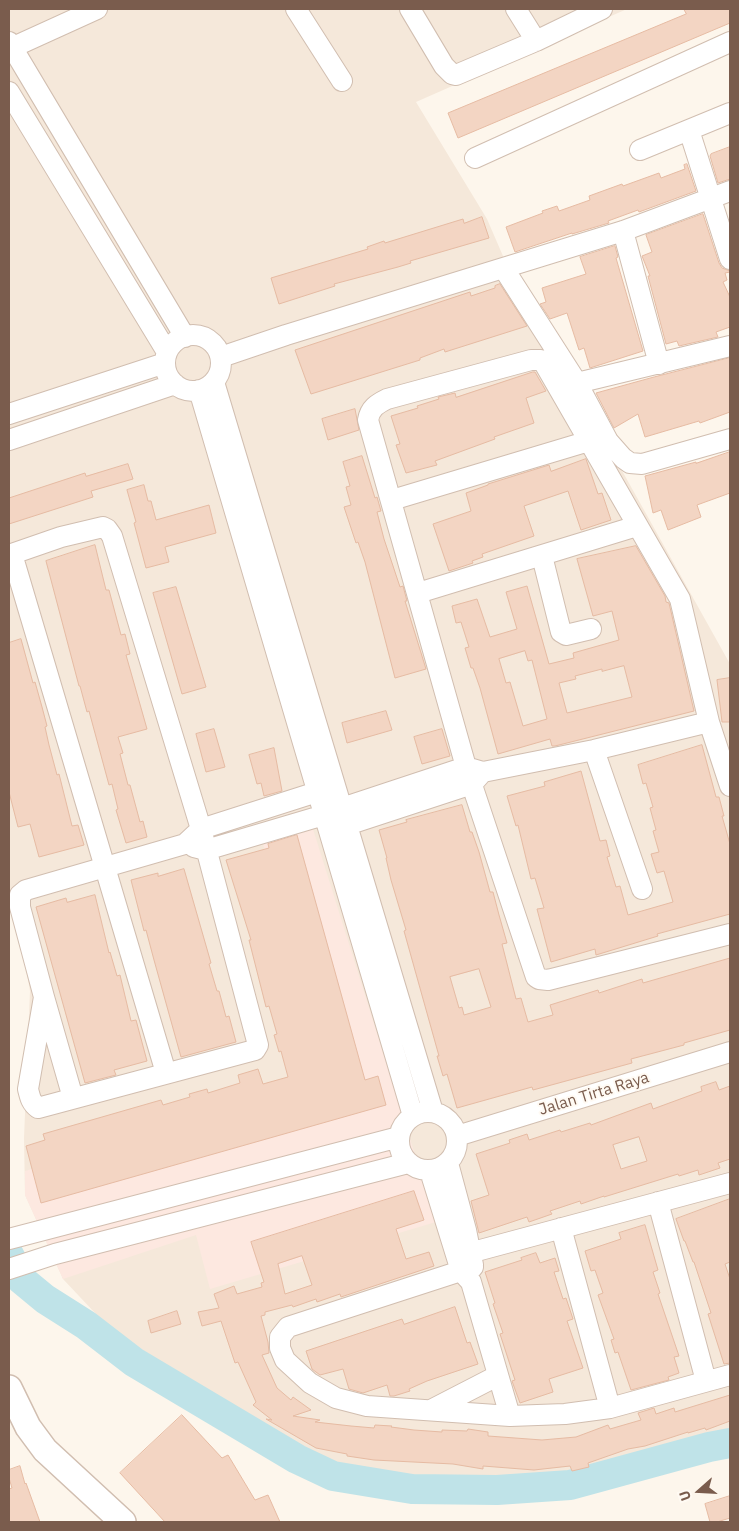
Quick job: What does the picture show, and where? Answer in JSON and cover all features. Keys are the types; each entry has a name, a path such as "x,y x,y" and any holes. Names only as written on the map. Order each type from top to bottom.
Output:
{"street":[{"path":"97,9 10,46 185,336"},
{"path":"296,9 342,81"},
{"path":"410,9 444,66 452,74 460,74 536,41 602,9"},
{"path":"516,9 536,41"},
{"path":"475,158 730,42"},
{"path":"9,92 166,357 167,374 175,384 186,390 207,386 219,374 221,366 220,357 213,343 206,338 185,336 176,342 166,357 9,414"},
{"path":"640,150 730,113"},
{"path":"688,130 721,195 730,259"},
{"path":"220,357 492,271 504,269 623,232 721,195"},
{"path":"623,232 658,364"},
{"path":"504,269 577,383 608,441 623,458 630,463 642,464 730,439"},
{"path":"577,383 730,346"},
{"path":"730,786 709,722 680,599 546,365 537,359 531,360 387,399 375,406 369,414 368,420 418,593 534,970 539,979 548,980 730,934"},
{"path":"9,440 175,384"},
{"path":"207,386 318,792 338,816 413,1116"},
{"path":"207,386 338,816 433,1112"},
{"path":"392,500 589,441"},
{"path":"418,593 637,526"},
{"path":"44,997 28,1089 33,1105 38,1108 73,1098 166,1074 255,1050 258,1045 201,828 120,558 110,532 103,527 61,537 10,555 166,1074"},
{"path":"542,556 559,629 566,635 591,629"},
{"path":"185,844 206,850 338,816 474,775 594,750 709,722"},
{"path":"594,750 642,889"},
{"path":"73,1098 20,907 20,895 26,890 185,844 201,828 318,792"},
{"name":"Jalan Tirta Raya","path":"457,1136 730,1052"},
{"path":"433,1112 449,1120 454,1127 457,1136 457,1146 454,1155 439,1167 418,1169 408,1163 402,1155 399,1146 401,1128 413,1116 419,1113 433,1112"},
{"path":"9,1240 37,1231 399,1137"},
{"path":"9,1268 54,1254 408,1163"},
{"path":"439,1167 497,1376 510,1416"},
{"path":"730,1183 561,1228 467,1266 288,1327 280,1337 280,1348 285,1360 310,1383 336,1398 367,1406 510,1416 565,1414 610,1408 730,1375"},
{"path":"658,1202 706,1381"},
{"path":"109,1212 116,1238"},
{"path":"561,1228 610,1408"},
{"path":"37,1231 54,1254"},
{"path":"431,1410 497,1376"},
{"path":"9,1388 14,1414 28,1427 45,1450 123,1522"}],"shaded area":[{"path":"9,9 627,9 416,102 487,219 506,263 730,664 730,1438 586,1475 512,1489 361,1469 308,1455 111,1330 63,1279 25,1195 24,1138 30,991 16,912 9,897"},
{"path":"313,829 436,1222 210,1289 196,1235 63,1279 25,1195 25,1171 328,1085 263,844"}],"building":[{"path":"684,9 730,9 730,23 458,138 448,113 686,14"},
{"path":"730,147 730,179 718,183 710,156"},
{"path":"687,164 696,191 608,221 609,223 515,252 506,227 557,206 559,211 590,200 589,196 622,184 623,186 659,173 661,178 685,169 684,165"},
{"path":"703,214 719,263 722,268 730,271 725,273 727,280 723,282 730,297 730,327 716,332 718,337 679,346 677,341 666,344 648,276 650,276 642,256 652,252 646,235"},
{"path":"482,217 489,238 410,261 411,263 398,267 334,284 335,286 279,304 271,278 368,249 367,247 384,241 385,243 463,219 464,223"},
{"path":"615,246 618,257 616,258 643,351 590,368 584,348 579,350 567,313 550,319 540,304 546,302 542,288 586,274 580,257"},
{"path":"500,284 527,326 445,352 444,349 420,358 420,360 311,394 295,350 470,292 471,296 495,288 495,286"},
{"path":"730,358 730,412 700,423 699,421 645,437 638,414 614,428 596,393 654,377"},
{"path":"535,372 546,391 526,398 534,423 435,461 437,465 406,473 396,445 400,444 391,416 418,408 417,406 439,399 438,397 455,393 456,397"},
{"path":"355,409 359,430 328,440 322,419"},
{"path":"730,452 730,493 697,505 701,517 668,530 661,510 653,513 645,476"},
{"path":"362,456 381,511 377,512 384,539 400,587 403,586 407,601 405,601 426,669 395,678 365,562 358,542 356,543 344,507 351,505 346,487 350,486 343,462"},
{"path":"586,459 598,494 602,493 611,520 581,530 568,491 524,506 534,536 482,554 483,557 472,561 473,563 449,571 433,524 471,511 466,493 549,465 551,471"},
{"path":"128,464 133,479 91,491 93,497 9,524 9,498 85,473 86,476"},
{"path":"144,485 156,520 209,505 216,533 165,547 169,562 146,568 127,490"},
{"path":"95,545 106,590 109,590 121,635 125,634 130,654 126,655 147,729 118,737 123,753 120,754 128,785 130,785 140,822 143,821 147,837 126,843 116,810 118,809 112,784 109,785 89,711 87,712 79,686 46,561"},
{"path":"636,546 665,596 666,602 669,603 694,711 555,746 552,746 550,739 498,754 480,688 465,648 469,647 461,622 456,623 452,606 477,599 490,637 517,629 506,592 527,586 549,664 574,658 573,653 619,640 612,611 593,616 577,559","holes":["525,651 528,661 532,660 547,719 523,726 510,682 506,683 499,659","624,666 632,697 567,713 559,683 576,679 575,676"]},
{"path":"176,587 206,687 182,694 153,593"},
{"path":"21,639 33,683 35,682 42,707 49,745 57,775 59,774 72,826 78,825 84,845 39,857 30,824 18,827 9,792 9,643"},
{"path":"730,678 730,722 722,722 717,680"},
{"path":"386,711 392,730 347,743 342,723"},
{"path":"214,729 225,767 206,772 196,734"},
{"path":"442,729 450,756 422,764 414,737"},
{"path":"702,745 716,797 719,797 730,844 730,914 657,934 658,936 596,955 595,949 551,962 537,909 544,908 535,878 531,879 518,825 516,826 507,796 545,786 544,782 581,771 600,841 606,840 610,856 607,857 616,887 620,886 628,915 673,902 664,871 657,873 651,854 659,852 653,831 656,830 650,808 653,807 646,783 643,784 638,765"},
{"path":"274,748 282,791 264,796 261,783 257,784 249,755"},
{"path":"462,805 470,832 472,832 479,852 490,892 493,892 507,943 502,944 516,999 521,998 528,1022 553,1015 550,1005 598,990 599,993 642,979 643,983 730,958 730,1030 631,1059 632,1063 533,1090 532,1087 457,1108 447,1074 443,1076 437,1056 439,1056 404,931 406,930 379,830 407,822 406,820","holes":["479,969 491,1007 464,1015 462,1007 459,1008 450,977"]},
{"path":"297,835 365,1080 378,1076 386,1105 41,1203 26,1146 45,1140 43,1134 161,1100 163,1105 190,1097 189,1094 207,1089 208,1093 240,1083 238,1075 258,1069 263,1084 288,1077 281,1051 279,1052 274,1035 277,1034 269,1006 266,1007 249,940 251,940 226,860 269,848 268,844"},
{"path":"184,869 211,963 209,964 217,991 219,991 226,1017 229,1016 236,1042 181,1057 131,880 158,873 158,876"},
{"path":"95,895 109,953 117,976 120,975 131,1021 136,1020 147,1061 114,1070 116,1075 85,1083 36,907 66,898 67,902"},
{"path":"716,1082 719,1090 730,1086 730,1159 718,1163 720,1168 699,1175 698,1170 679,1176 678,1174 581,1204 580,1201 550,1211 552,1214 529,1222 527,1217 479,1233 471,1201 489,1195 476,1154 510,1143 509,1140 527,1134 529,1140 560,1130 561,1132 590,1123 591,1125 651,1103 653,1109 702,1091 701,1087","holes":["639,1137 647,1161 621,1169 613,1145"]},
{"path":"414,1191 424,1220 396,1229 406,1259 429,1252 434,1266 341,1297 340,1294 317,1302 316,1299 293,1307 292,1305 265,1312 265,1315 261,1316 269,1353 262,1355 277,1388 291,1400 293,1397 311,1410 293,1416 320,1420 315,1422 351,1426 374,1428 375,1425 392,1426 442,1432 442,1430 467,1431 468,1429 488,1432 488,1436 542,1440 576,1437 608,1425 610,1429 641,1420 638,1413 654,1408 656,1414 674,1408 675,1412 730,1395 730,1421 706,1430 705,1428 688,1432 645,1446 628,1449 588,1463 589,1467 572,1471 570,1466 534,1470 483,1466 483,1469 453,1464 374,1460 347,1456 347,1454 316,1448 266,1419 272,1420 253,1405 256,1402 238,1362 235,1363 221,1321 202,1326 198,1312 219,1308 214,1294 234,1286 237,1294 262,1287 261,1283 264,1282 251,1242","holes":["302,1256 312,1285 285,1294 278,1264"]},
{"path":"730,1199 730,1262 725,1264 730,1279 730,1363 724,1364 708,1314 711,1313 694,1262 676,1219"},
{"path":"645,1225 658,1270 653,1272 660,1293 658,1294 679,1356 674,1357 679,1373 668,1377 669,1380 631,1390 618,1352 615,1353 611,1340 614,1339 598,1295 603,1293 595,1270 591,1271 585,1251 621,1239 619,1233"},
{"path":"536,1253 540,1263 555,1258 559,1271 554,1272 563,1299 566,1298 573,1319 567,1321 583,1368 549,1379 553,1392 520,1403 512,1381 515,1380 500,1334 503,1333 485,1272 522,1260 521,1258"},
{"path":"455,1307 467,1343 470,1342 478,1364 427,1381 409,1389 410,1391 394,1396 390,1396 387,1385 363,1393 349,1389 343,1369 320,1375 312,1369 306,1351 402,1319 404,1324"},
{"path":"177,1311 181,1324 151,1333 148,1321"},
{"path":"182,1415 222,1458 228,1455 255,1500 268,1495 280,1522 165,1522 120,1473"},
{"path":"20,1466 40,1522 9,1522 9,1489 12,1488 9,1470"},
{"path":"730,1496 730,1518 710,1522 705,1504"}],"waterway":[{"path":"9,1255 22,1280 45,1299 86,1325 134,1362 297,1459 333,1476 412,1489 497,1490 570,1485 730,1443"}]}
